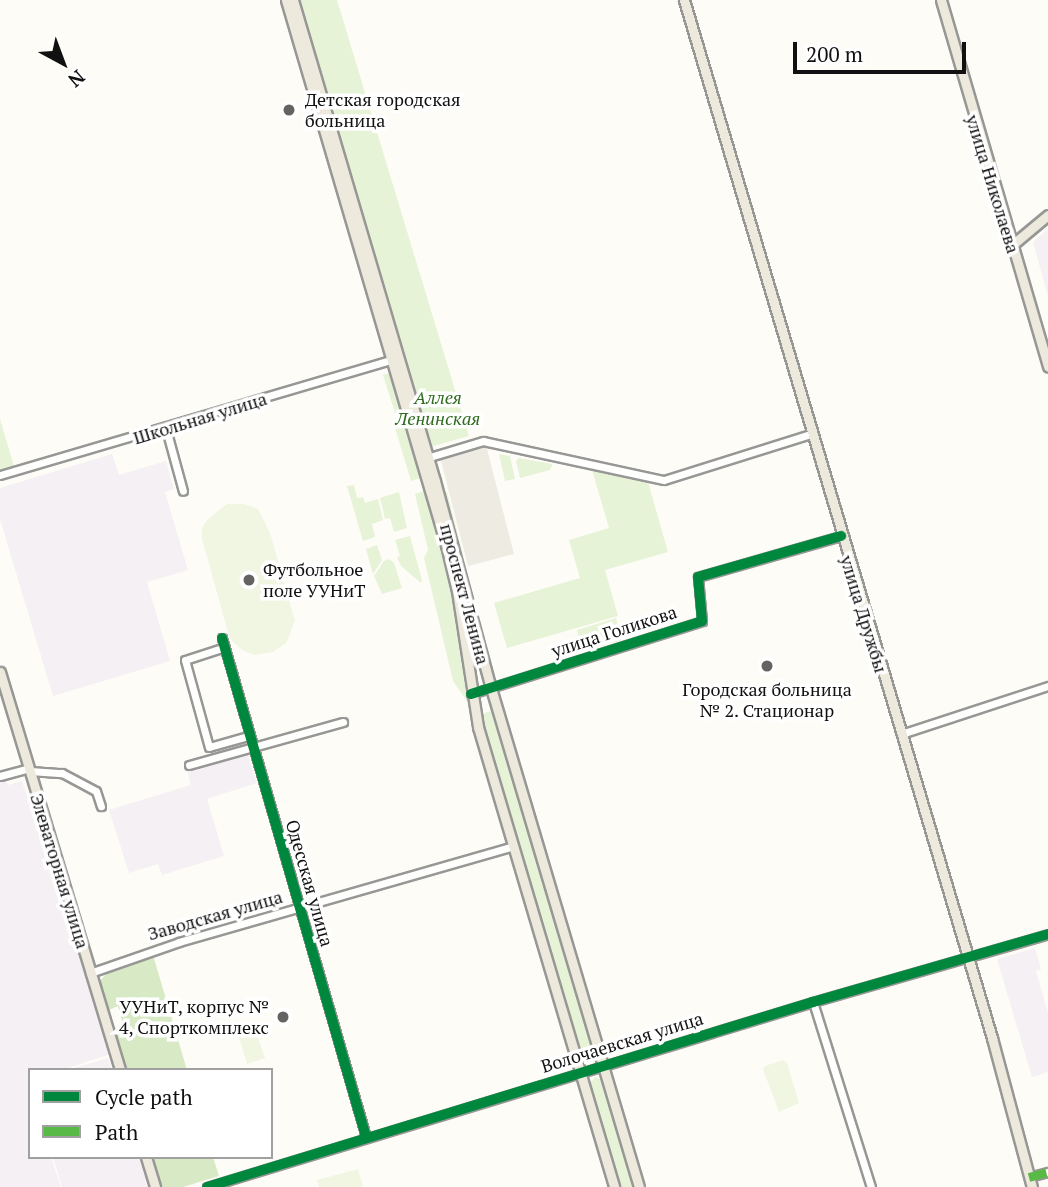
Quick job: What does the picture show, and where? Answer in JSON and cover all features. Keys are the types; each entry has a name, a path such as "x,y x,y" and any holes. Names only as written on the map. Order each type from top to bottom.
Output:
{"main road":[{"name":"проспект Ленина","path":"286,0 425,458 639,1187"},
{"name":"проспект Ленина","path":"293,0 395,359"},
{"name":"улица Дружбы","path":"684,0 968,958 1031,1182"},
{"name":"улица Николаева","path":"941,0 1048,367"},
{"path":"1012,246 1048,215"},
{"name":"проспект Ленина","path":"425,458 457,591 478,727 614,1187"},
{"name":"Элеваторная улица","path":"0,671 119,1068"},
{"path":"147,1159 155,1187"}],"street":[{"name":"Школьная улица","path":"0,475 166,429 395,359"},
{"path":"166,429 183,491"},
{"path":"425,458 483,441 664,480 811,434"},
{"name":"улица Голикова","path":"471,694 702,621 698,577 841,536"},
{"name":"Одесская улица","path":"222,638 248,736 366,1137"},
{"path":"225,647 185,660 209,747 248,736"},
{"path":"901,734 1048,686"},
{"path":"189,765 343,722"},
{"path":"0,776 29,769 61,773 96,791 100,806"},
{"name":"Заводская улица","path":"90,973 190,939 513,846"},
{"name":"Волочаевская улица","path":"207,1187 814,1002 1048,934"},
{"path":"814,1002 871,1187"},
{"path":"1031,1182 1048,1172"}],"shaded area":[{"path":"1048,229 1048,296 1033,242"},
{"path":"486,445 514,554 468,566 440,457"},
{"path":"112,454 119,475 166,461 174,489 165,492 188,570 147,582 170,661 53,696 0,519 0,488"},
{"path":"247,752 257,783 207,799 224,856 162,875 158,864 129,873 109,810 191,785 187,770"},
{"path":"5,777 8,785 22,781 110,1049 108,1055 68,1068 28,1068 28,1159 52,1159 61,1187 0,1187 0,778"},
{"path":"1035,948 1041,969 1036,971 1048,1013 1048,1072 1032,1077 997,959"},
{"path":"108,1058 111,1068 75,1068"},
{"path":"54,1159 140,1159 148,1187 62,1187"}],"green space":[{"name":"Аллея Ленинская","path":"298,0 337,0 469,436 427,448"},
{"path":"394,372 405,410 395,413 383,375"},
{"path":"0,419 14,466 0,470"},
{"path":"409,424 424,477 411,481 395,428"},
{"path":"499,454 510,456 515,479 505,481"},
{"path":"519,458 552,466 550,470 520,478 516,461"},
{"path":"592,470 648,482 668,552 605,570 618,616 507,648 494,603 580,578 569,540 609,528"},
{"path":"354,485 357,498 363,497 365,503 378,499 383,520 372,524 375,537 363,541 347,486"},
{"path":"427,490 463,647 470,706 453,681 424,558 428,550 415,494"},
{"path":"399,492 407,528 394,532 390,518 385,519 380,498"},
{"path":"447,492 486,646 483,647 443,493"},
{"name":"Футбольное поле УУНиТ","path":"227,504 244,504 258,509 270,533 295,621 286,643 273,652 254,655 242,650 230,639 202,539 202,528 207,520"},
{"path":"410,536 421,583 401,566 397,557 400,556 395,540"},
{"path":"377,545 382,560 373,574 366,549"},
{"path":"389,559 394,563 402,588 382,594 374,576 384,561"},
{"path":"616,618 622,640 583,651 577,630"},
{"path":"491,711 497,718 598,1054 581,1058 483,725 482,714"},
{"path":"153,955 186,1068 121,1068 112,1036 125,1032 118,1006 109,1010 100,981 107,973"},
{"path":"255,1029 265,1058 247,1064 238,1034"},
{"path":"783,1060 787,1063 799,1103 779,1112 763,1069"},
{"path":"596,1077 604,1081 635,1187 619,1187 588,1084"},
{"path":"149,1159 214,1159 219,1176 183,1187 156,1187"},
{"path":"358,1169 363,1187 319,1187 317,1180"}],"marked path":[{"path":"1029,1177 1048,1172"}],"cycle path":[{"path":"471,694 702,621 698,577 841,536"},
{"path":"222,638 366,1137"},
{"path":"207,1187 813,1002 1048,934"}],"place":[{"name":"Детская городская больница","path":"289,110"},
{"name":"Футбольное поле УУНиТ","path":"249,580"},
{"name":"Городская больница № 2. Стационар","path":"767,666"},
{"name":"УУНиТ, корпус № 4, Спорткомплекс","path":"283,1017"}]}
